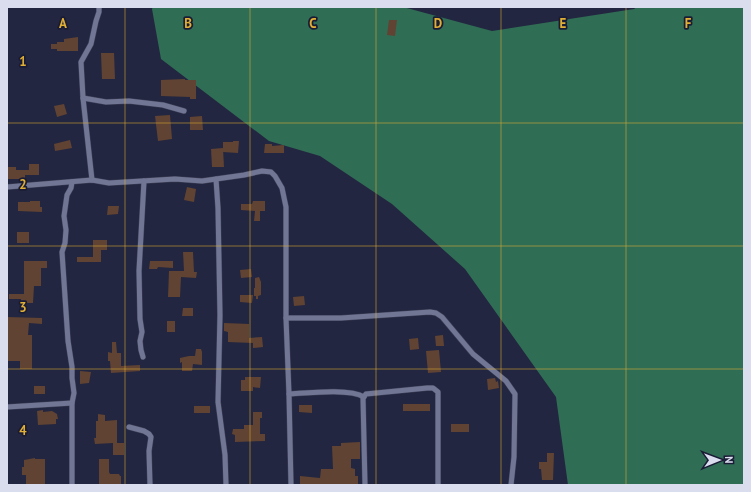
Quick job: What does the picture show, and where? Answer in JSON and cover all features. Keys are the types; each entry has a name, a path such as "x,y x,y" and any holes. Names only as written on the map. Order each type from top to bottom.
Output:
{"street":[{"path":"92,180 83,98 81,62 91,44 99,7"},
{"path":"83,98 106,102 129,101 163,105 184,111"},
{"path":"7,187 92,180 109,183 175,179 202,180 262,171 271,172 278,180 284,194 286,206 286,318 291,485"},
{"path":"216,179 220,315 218,402 224,448 226,485"},
{"path":"143,357 140,341 142,332 140,319 139,271 144,181"},
{"path":"72,182 71,188 67,195 64,216 66,230 62,260 68,341 74,393 72,403 72,485"},
{"path":"286,318 341,318 430,312 436,313 442,317 472,354 506,381 515,394 514,457 511,485"},
{"path":"364,397 366,394 427,388 433,388 438,392 438,485"},
{"path":"289,394 334,392 360,394 364,397"},
{"path":"364,397 365,485"},
{"path":"7,407 72,403"},
{"path":"129,427 144,431 151,437 149,451 150,485"}],"green space":[{"path":"153,7 403,7 492,31 634,9 637,7 744,7 744,485 568,485 556,397 465,269 392,204 320,156 269,141 161,59 152,9"}],"building":[{"path":"389,20 397,20 395,36 387,35"},
{"path":"78,37 78,51 57,51 57,49 51,49 51,44 64,42 64,39"},
{"path":"101,53 114,53 115,79 102,79"},
{"path":"161,80 196,80 196,99 190,99 190,97 161,96"},
{"path":"64,104 67,114 57,117 54,106"},
{"path":"170,115 172,139 158,141 155,116"},
{"path":"202,116 203,130 190,130 190,117"},
{"path":"70,140 72,148 55,151 54,144"},
{"path":"239,141 238,153 223,152 223,142"},
{"path":"265,144 272,144 272,146 284,145 284,153 264,153"},
{"path":"223,148 224,167 212,167 211,149"},
{"path":"29,164 39,164 39,175 25,175 25,180 7,179 7,167 16,167 16,170 29,170"},
{"path":"187,187 196,189 194,202 184,200"},
{"path":"40,201 42,212 18,211 18,202"},
{"path":"253,201 265,201 265,211 260,211 260,221 254,221 255,211 241,210 241,204 252,204"},
{"path":"108,206 119,206 118,214 107,215"},
{"path":"17,232 29,232 29,243 17,243"},
{"path":"93,240 107,240 107,250 101,250 101,262 77,262 77,257 93,257"},
{"path":"183,252 193,252 194,272 197,272 196,278 181,277 180,297 168,297 169,271 184,271"},
{"path":"24,261 47,261 47,268 41,268 41,286 34,286 33,303 21,303 21,299 9,299 9,294 24,294"},
{"path":"150,261 173,261 173,268 158,267 157,269 149,269"},
{"path":"251,269 252,277 241,278 240,270"},
{"path":"259,277 261,282 261,295 258,296 258,299 256,299 256,296 254,296 255,278"},
{"path":"240,295 253,295 252,303 240,302"},
{"path":"304,296 305,305 294,306 293,297"},
{"path":"183,308 193,308 193,316 182,316"},
{"path":"7,317 42,318 42,324 29,323 28,335 32,335 32,369 20,369 20,361 7,361"},
{"path":"167,321 175,321 175,332 167,332"},
{"path":"224,323 249,324 249,338 262,337 263,347 253,348 253,343 228,342 228,332 224,331"},
{"path":"443,335 444,346 436,346 435,336"},
{"path":"418,338 419,349 410,350 409,339"},
{"path":"112,342 116,342 117,353 121,353 121,366 140,365 140,371 111,373 110,361 108,361 108,352 112,353"},
{"path":"196,349 201,349 202,365 193,364 192,371 182,371 182,362 180,363 180,358 195,356"},
{"path":"439,350 441,372 428,373 426,351"},
{"path":"80,371 91,372 89,383 80,384"},
{"path":"245,377 261,377 260,388 253,387 253,391 241,391 241,380 245,380"},
{"path":"495,378 496,382 498,381 499,388 488,390 487,379"},
{"path":"34,386 45,386 45,394 34,394"},
{"path":"403,404 430,404 430,411 403,411"},
{"path":"299,405 312,405 312,413 299,412"},
{"path":"194,406 210,406 210,413 194,413"},
{"path":"43,410 43,412 52,411 57,414 58,419 56,419 56,424 38,425 37,411"},
{"path":"253,412 262,412 262,418 260,418 260,434 265,434 265,441 235,442 235,435 232,434 233,429 244,429 244,425 253,425"},
{"path":"98,414 105,415 105,421 117,420 117,443 124,443 124,455 113,455 113,443 95,444 94,438 96,438 96,421 98,421"},
{"path":"451,424 469,424 469,432 451,432"},
{"path":"360,442 360,459 351,459 351,468 355,469 355,476 358,476 358,485 300,485 300,476 320,478 321,469 333,469 332,446 341,446 341,443"},
{"path":"547,453 554,453 553,480 542,480 541,469 539,469 539,462 547,462"},
{"path":"35,458 45,459 45,485 26,485 26,475 22,475 24,460"},
{"path":"99,459 109,459 109,472 110,474 119,474 121,476 121,485 99,484"}]}
